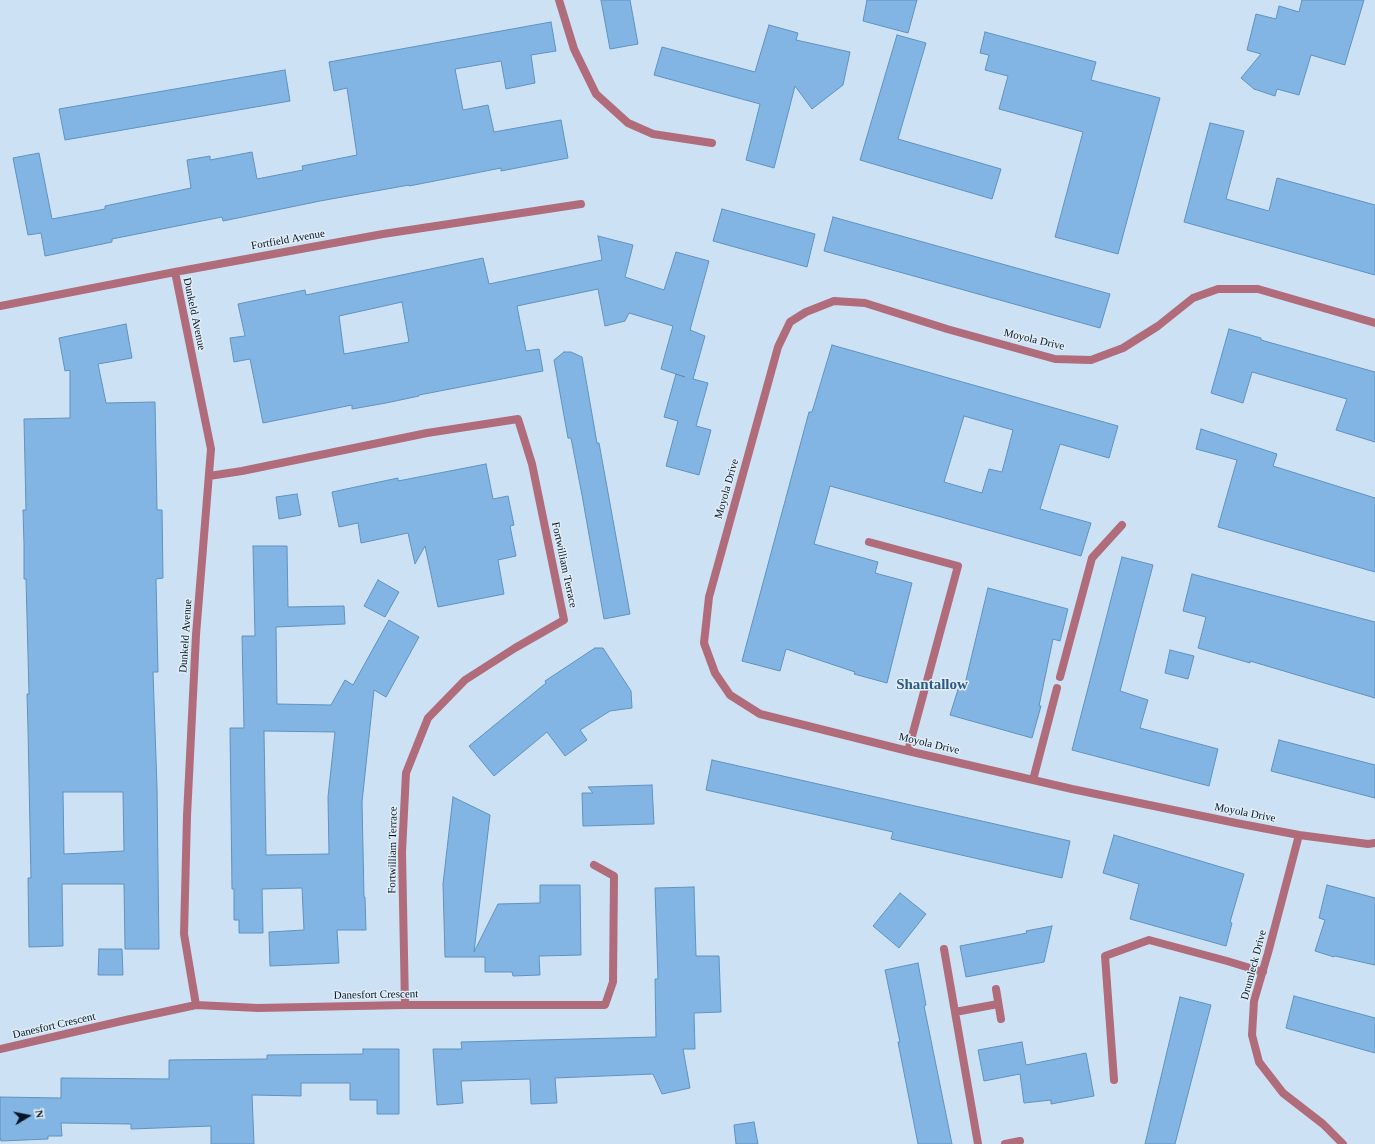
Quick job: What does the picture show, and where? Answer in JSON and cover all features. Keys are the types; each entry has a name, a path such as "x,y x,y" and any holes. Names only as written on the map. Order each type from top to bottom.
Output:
{"street":[{"path":"559,0 574,49 596,94 628,123 653,134 712,142"},
{"name":"Fortfield Avenue","path":"0,306 383,234 581,204"},
{"name":"Dunkeld Avenue","path":"175,272 211,448 196,635 187,816 184,934 196,1005"},
{"name":"Moyola Drive","path":"1299,834 1174,810 1033,780 760,714 730,695 715,673 704,643 709,597 778,347 790,322 806,312 834,301 865,303 947,329 1055,359 1091,360 1123,348 1158,326 1193,298 1218,289 1258,288 1375,323"},
{"name":"Fortwilliam Terrace","path":"209,476 242,471 427,433 518,419 532,464 564,620 515,648 465,680 428,718 406,774 402,852 405,1005"},
{"path":"1060,677 1092,558 1122,525"},
{"path":"869,542 958,566 908,751"},
{"path":"1033,780 1057,688"},
{"path":"1299,834 1368,844 1375,843"},
{"name":"Drumleck Drive","path":"1299,834 1254,1001 1252,1035 1259,1062 1283,1093 1324,1124 1343,1144"},
{"name":"Danesfort Crescent","path":"0,1050 196,1005 258,1008 405,1005 605,1005 614,982 614,876 594,865"},
{"path":"1114,1080 1105,956 1149,940 1262,972"},
{"path":"944,950 978,1144"},
{"path":"996,989 1002,1020"},
{"path":"955,1012 998,1004"},
{"path":"1005,1144 1020,1141"}],"building":[{"path":"601,0 630,0 638,44 610,49"},
{"path":"867,0 917,0 908,33 863,21"},
{"path":"1302,0 1364,0 1345,65 1311,55 1299,95 1277,89 1275,96 1254,89 1241,78 1261,54 1247,50 1256,14 1276,19 1279,6 1299,12"},
{"path":"551,22 556,51 531,55 535,83 506,89 501,61 455,69 463,110 488,105 494,132 561,120 568,158 501,171 501,168 409,186 320,201 223,221 222,217 112,239 112,242 45,256 41,233 28,235 13,158 39,153 52,219 105,209 105,206 191,188 187,160 210,156 210,160 252,152 257,179 303,170 302,166 357,155 347,88 334,91 329,62"},
{"path":"769,25 798,33 796,40 850,52 843,85 812,109 795,86 774,168 746,160 760,104 654,75 662,47 755,72"},
{"path":"985,32 1096,62 1091,80 1160,98 1118,254 1055,237 1083,132 999,109 1008,76 985,70 989,55 980,53"},
{"path":"897,35 926,43 898,139 1001,169 992,199 860,160"},
{"path":"285,70 290,101 65,140 59,109"},
{"path":"1210,123 1244,131 1226,199 1269,211 1277,178 1375,205 1375,275 1184,222"},
{"path":"722,209 815,234 807,267 713,241"},
{"path":"833,217 1110,294 1100,328 824,251"},
{"path":"598,236 633,245 625,277 664,290 676,252 709,261 690,330 705,336 693,379 708,383 696,426 711,430 699,475 666,466 678,421 664,417 676,374 661,369 673,326 629,313 625,321 605,326 598,289 517,306 526,351 539,349 543,371 419,395 386,403 352,409 352,405 263,423 250,359 234,362 230,338 245,336 238,304 305,290 306,295 483,258 489,284 602,260","holes":["402,302 409,342 344,354 339,316"]},
{"path":"126,324 132,358 98,364 106,403 155,402 157,510 162,510 163,578 156,579 158,672 153,672 157,787 159,949 125,949 124,884 62,884 63,946 29,947 28,878 31,878 27,694 29,694 26,579 24,579 23,510 26,510 24,419 70,418 70,370 65,371 59,338","holes":["63,792 123,792 124,851 64,854"]},
{"path":"1229,329 1261,338 1261,340 1375,372 1375,442 1336,430 1347,399 1252,372 1243,403 1211,393"},
{"path":"832,345 1118,426 1109,458 1060,444 1040,509 1091,523 1081,556 830,486 814,544 878,562 875,573 912,583 887,683 854,674 855,672 786,649 780,671 742,661 809,412 812,412","holes":["964,416 1013,430 1002,472 989,469 982,493 944,482"]},
{"path":"564,352 571,352 582,357 630,614 604,619 571,438 568,438 554,360"},
{"path":"1201,429 1277,454 1273,466 1375,498 1375,572 1218,527 1237,460 1196,449"},
{"path":"486,464 493,499 508,496 514,525 510,526 516,556 498,560 504,594 438,607 425,546 415,564 408,533 361,543 358,523 339,527 332,492 398,478 398,481"},
{"path":"297,494 301,515 279,519 276,497"},
{"path":"253,546 287,546 288,607 344,606 345,624 276,627 277,704 331,705 345,680 353,685 389,620 419,637 386,697 374,690 362,802 366,930 337,930 339,963 270,966 269,932 304,930 302,888 262,889 263,933 239,933 239,920 234,920 234,889 232,889 230,728 244,728 242,636 255,636","holes":["264,731 335,732 328,797 329,854 266,855"]},
{"path":"1122,557 1153,565 1120,691 1148,700 1140,728 1218,749 1209,786 1072,750"},
{"path":"1192,574 1375,622 1375,698 1250,661 1250,663 1198,648 1206,617 1183,611"},
{"path":"378,580 399,592 385,617 364,606"},
{"path":"988,588 1068,609 1060,641 1053,639 1039,706 1041,706 1032,738 950,715 960,683 965,684"},
{"path":"595,648 603,648 631,691 632,708 610,711 580,730 587,740 565,756 547,732 494,776 469,746 546,683 545,681"},
{"path":"1170,650 1194,656 1188,679 1165,673"},
{"path":"1279,740 1375,765 1375,798 1271,771"},
{"path":"712,760 1070,841 1062,878 891,839 893,832 706,790"},
{"path":"652,785 654,824 583,826 582,793 593,793 588,787"},
{"path":"453,797 490,815 474,952 498,904 540,903 540,885 580,885 581,955 539,956 540,975 513,976 512,972 485,972 485,957 445,957 443,884"},
{"path":"1114,835 1244,874 1230,922 1232,923 1226,946 1130,919 1139,884 1103,873"},
{"path":"1327,885 1375,898 1375,965 1334,957 1315,951 1325,920 1319,918"},
{"path":"694,887 696,956 719,956 721,1012 694,1013 695,1049 683,1049 690,1088 662,1094 653,1074 555,1078 557,1103 531,1104 530,1079 461,1081 463,1103 437,1105 433,1049 462,1049 461,1042 656,1037 655,979 658,979 655,888"},
{"path":"900,893 926,914 899,948 873,926"},
{"path":"1052,926 1044,962 966,977 960,946 1027,933 1026,931"},
{"path":"99,949 122,949 123,975 98,975"},
{"path":"918,963 926,1005 924,1006 952,1144 918,1144 898,1042 900,1042 885,970"},
{"path":"1294,996 1375,1018 1375,1053 1286,1028"},
{"path":"1180,997 1211,1005 1175,1144 1145,1144"},
{"path":"1022,1042 1026,1065 1086,1053 1094,1096 1051,1104 1051,1100 1024,1103 1020,1074 984,1081 978,1050"},
{"path":"363,1049 399,1049 399,1114 377,1114 377,1100 350,1100 350,1083 301,1083 301,1096 252,1095 254,1144 211,1144 211,1126 131,1129 131,1124 61,1123 62,1136 48,1136 48,1139 1,1141 0,1137 0,1097 61,1098 61,1078 169,1079 169,1060 267,1059 267,1055 363,1054"},
{"path":"754,1122 758,1144 736,1144 734,1125"}],"district":[{"name":"Shantallow","path":"932,685"}]}
